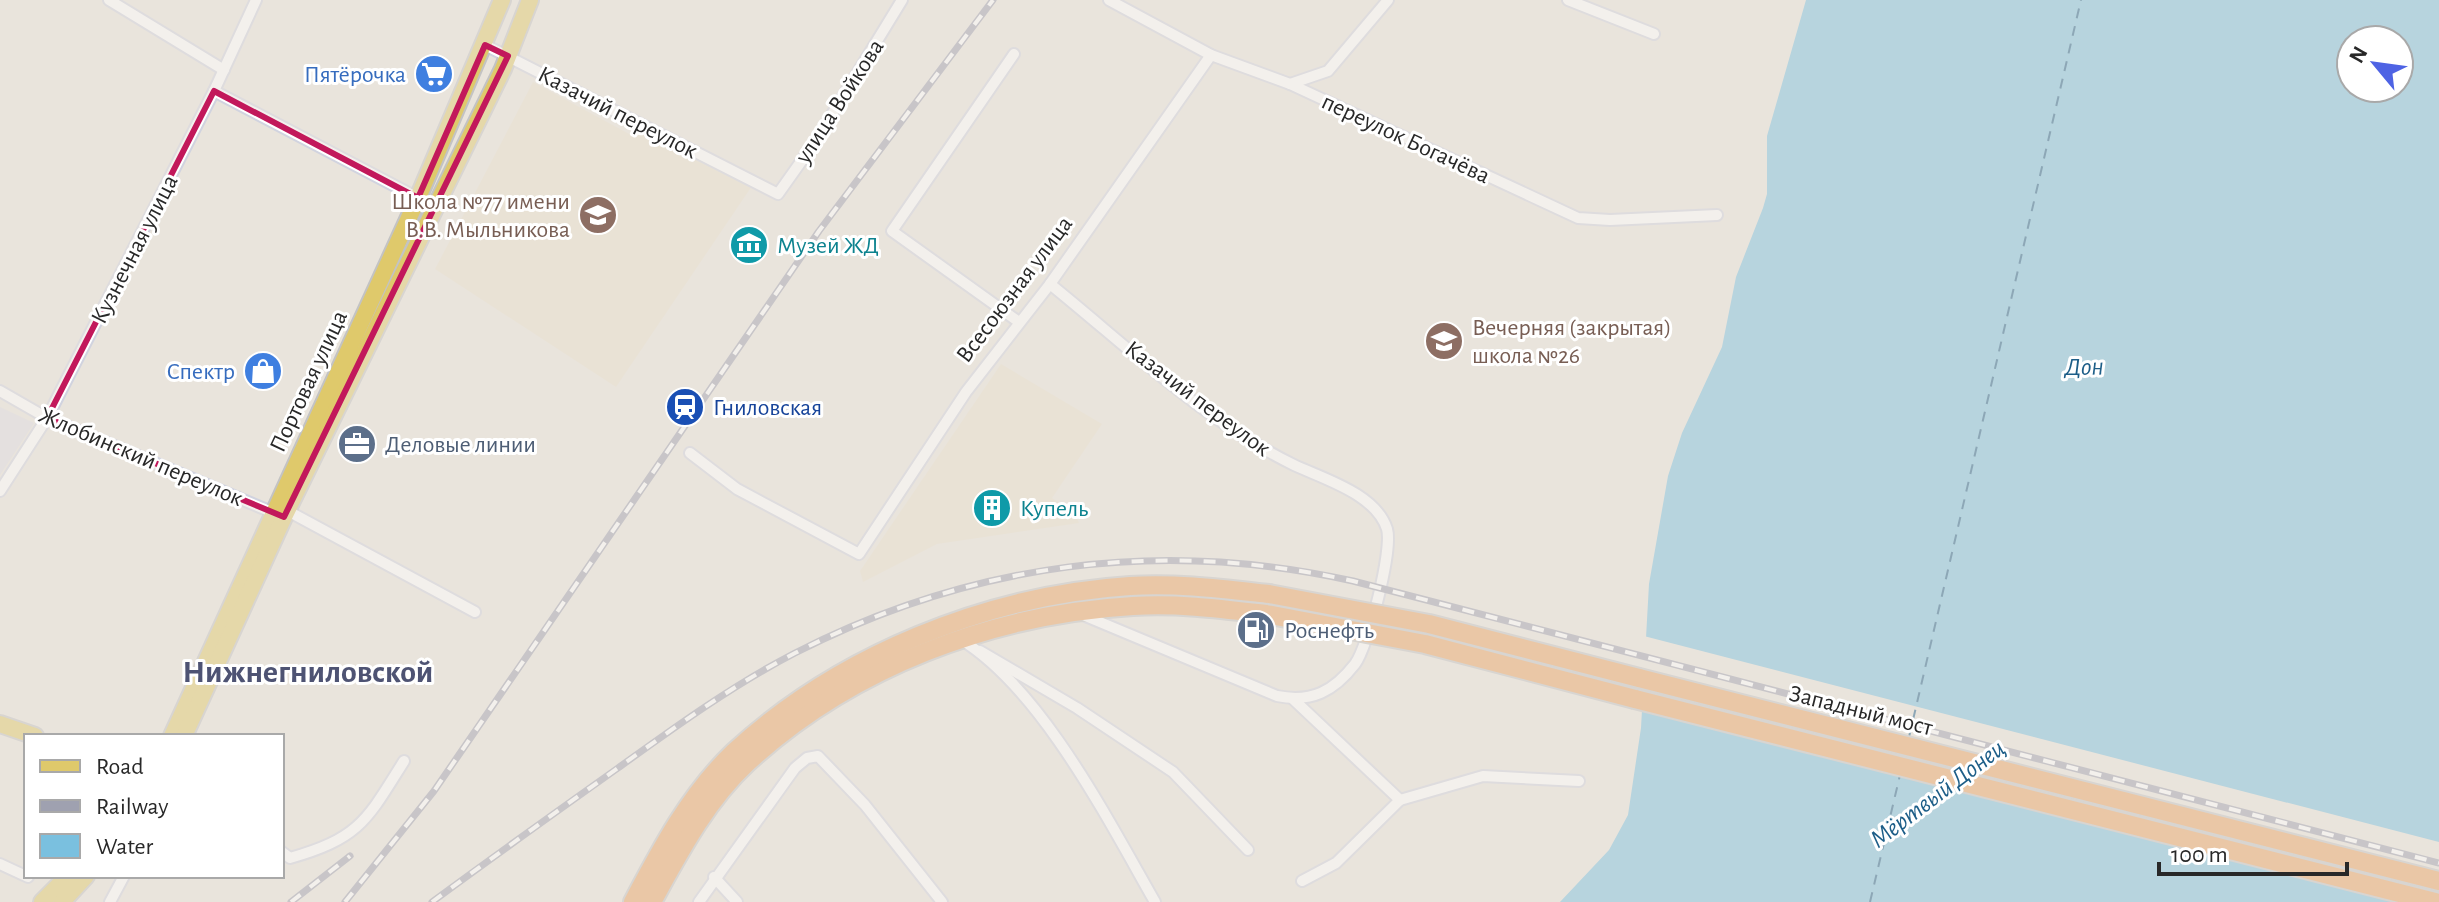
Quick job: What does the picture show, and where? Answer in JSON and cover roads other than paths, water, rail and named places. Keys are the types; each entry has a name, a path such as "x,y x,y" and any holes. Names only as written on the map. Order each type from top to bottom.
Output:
{"highway":[{"name":"Западный мост","path":"1093,590 1201,586 1351,607 1456,630 2439,881"},
{"path":"633,902 671,831 700,791 733,753 783,713 881,653 954,622 1093,590"},
{"name":"Западный мост","path":"1099,610 1135,606 1188,607 1266,614 1425,644 2435,902"},
{"path":"652,902 687,838 746,764 792,726 889,666 959,638 1099,610"}],"main road":[{"name":"Портовая улица","path":"185,734 502,0"},
{"name":"Портовая улица","path":"173,734 508,56 530,0"},
{"path":"0,724 29,734"},
{"path":"42,902 66,878"},
{"path":"62,902 84,878"}],"street":[{"path":"109,0 224,70"},
{"name":"Кузнечная улица","path":"0,491 47,418 214,91 256,0"},
{"name":"улица Войкова","path":"771,190 778,194 817,139 902,0"},
{"name":"переулок Богачёва","path":"1109,0 1211,55 1290,84 1578,218 1610,220 1717,215"},
{"path":"1290,84 1328,71 1388,0"},
{"path":"1568,0 1654,34"},
{"path":"485,45 508,56"},
{"path":"1014,54 892,231 1019,322"},
{"name":"Всесоюзная улица","path":"690,453 737,489 859,554 966,392 1050,284 1211,55"},
{"name":"Казачий переулок","path":"508,56 771,190"},
{"path":"214,91 418,198"},
{"name":"Казачий переулок","path":"1050,284 1213,416 1266,451 1359,496 1377,513 1388,530 1387,568 1358,661 1333,688 1311,698 1293,699"},
{"name":"Жлобинский переулок","path":"0,391 47,418 282,514 475,612"},
{"path":"1093,590 1099,610"},
{"path":"1077,612 1293,699 1400,800"},
{"path":"959,638 1077,708 1173,772 1248,850"},
{"path":"980,651 1040,715 1110,822 1155,902"},
{"path":"699,902 795,768 807,758 818,756 865,805 942,902"},
{"path":"286,855 328,847 362,824 404,761"},
{"path":"1302,881 1336,863 1400,800 1483,776 1579,781"},
{"path":"0,864 24,875"},
{"path":"714,877 737,902"},
{"path":"110,902 123,878"}],"water":[{"name":"Дон","path":"1806,0 2439,0 2439,902 1560,902 1609,850 1628,815 1641,728 1649,584 1668,476 1682,433 1722,347 1736,277 1767,194 1767,136"}],"railway":[{"path":"345,902 434,791 819,231 993,0"},
{"path":"432,902 683,722 795,653 862,622 929,598 998,579 1067,567 1138,561 1209,561 1281,568 1353,581 2439,863"},
{"path":"291,902 350,856"}],"place":[{"name":"Пятёрочка","path":"434,74"},
{"name":"Школа №77 имени В.В. Мыльникова","path":"598,215"},
{"name":"Музей ЖД","path":"749,245"},
{"name":"Вечерняя (закрытая) школа №26","path":"1444,341"},
{"name":"Спектр","path":"263,371"},
{"name":"Гниловская","path":"685,407"},
{"name":"Деловые линии","path":"357,444"},
{"name":"Купель","path":"992,508"},
{"name":"Роснефть","path":"1256,630"}],"district":[{"name":"Нижнегниловской","path":"308,671"}],"water label":[{"name":"Мёртвый Донец","path":"1937,793"}]}
